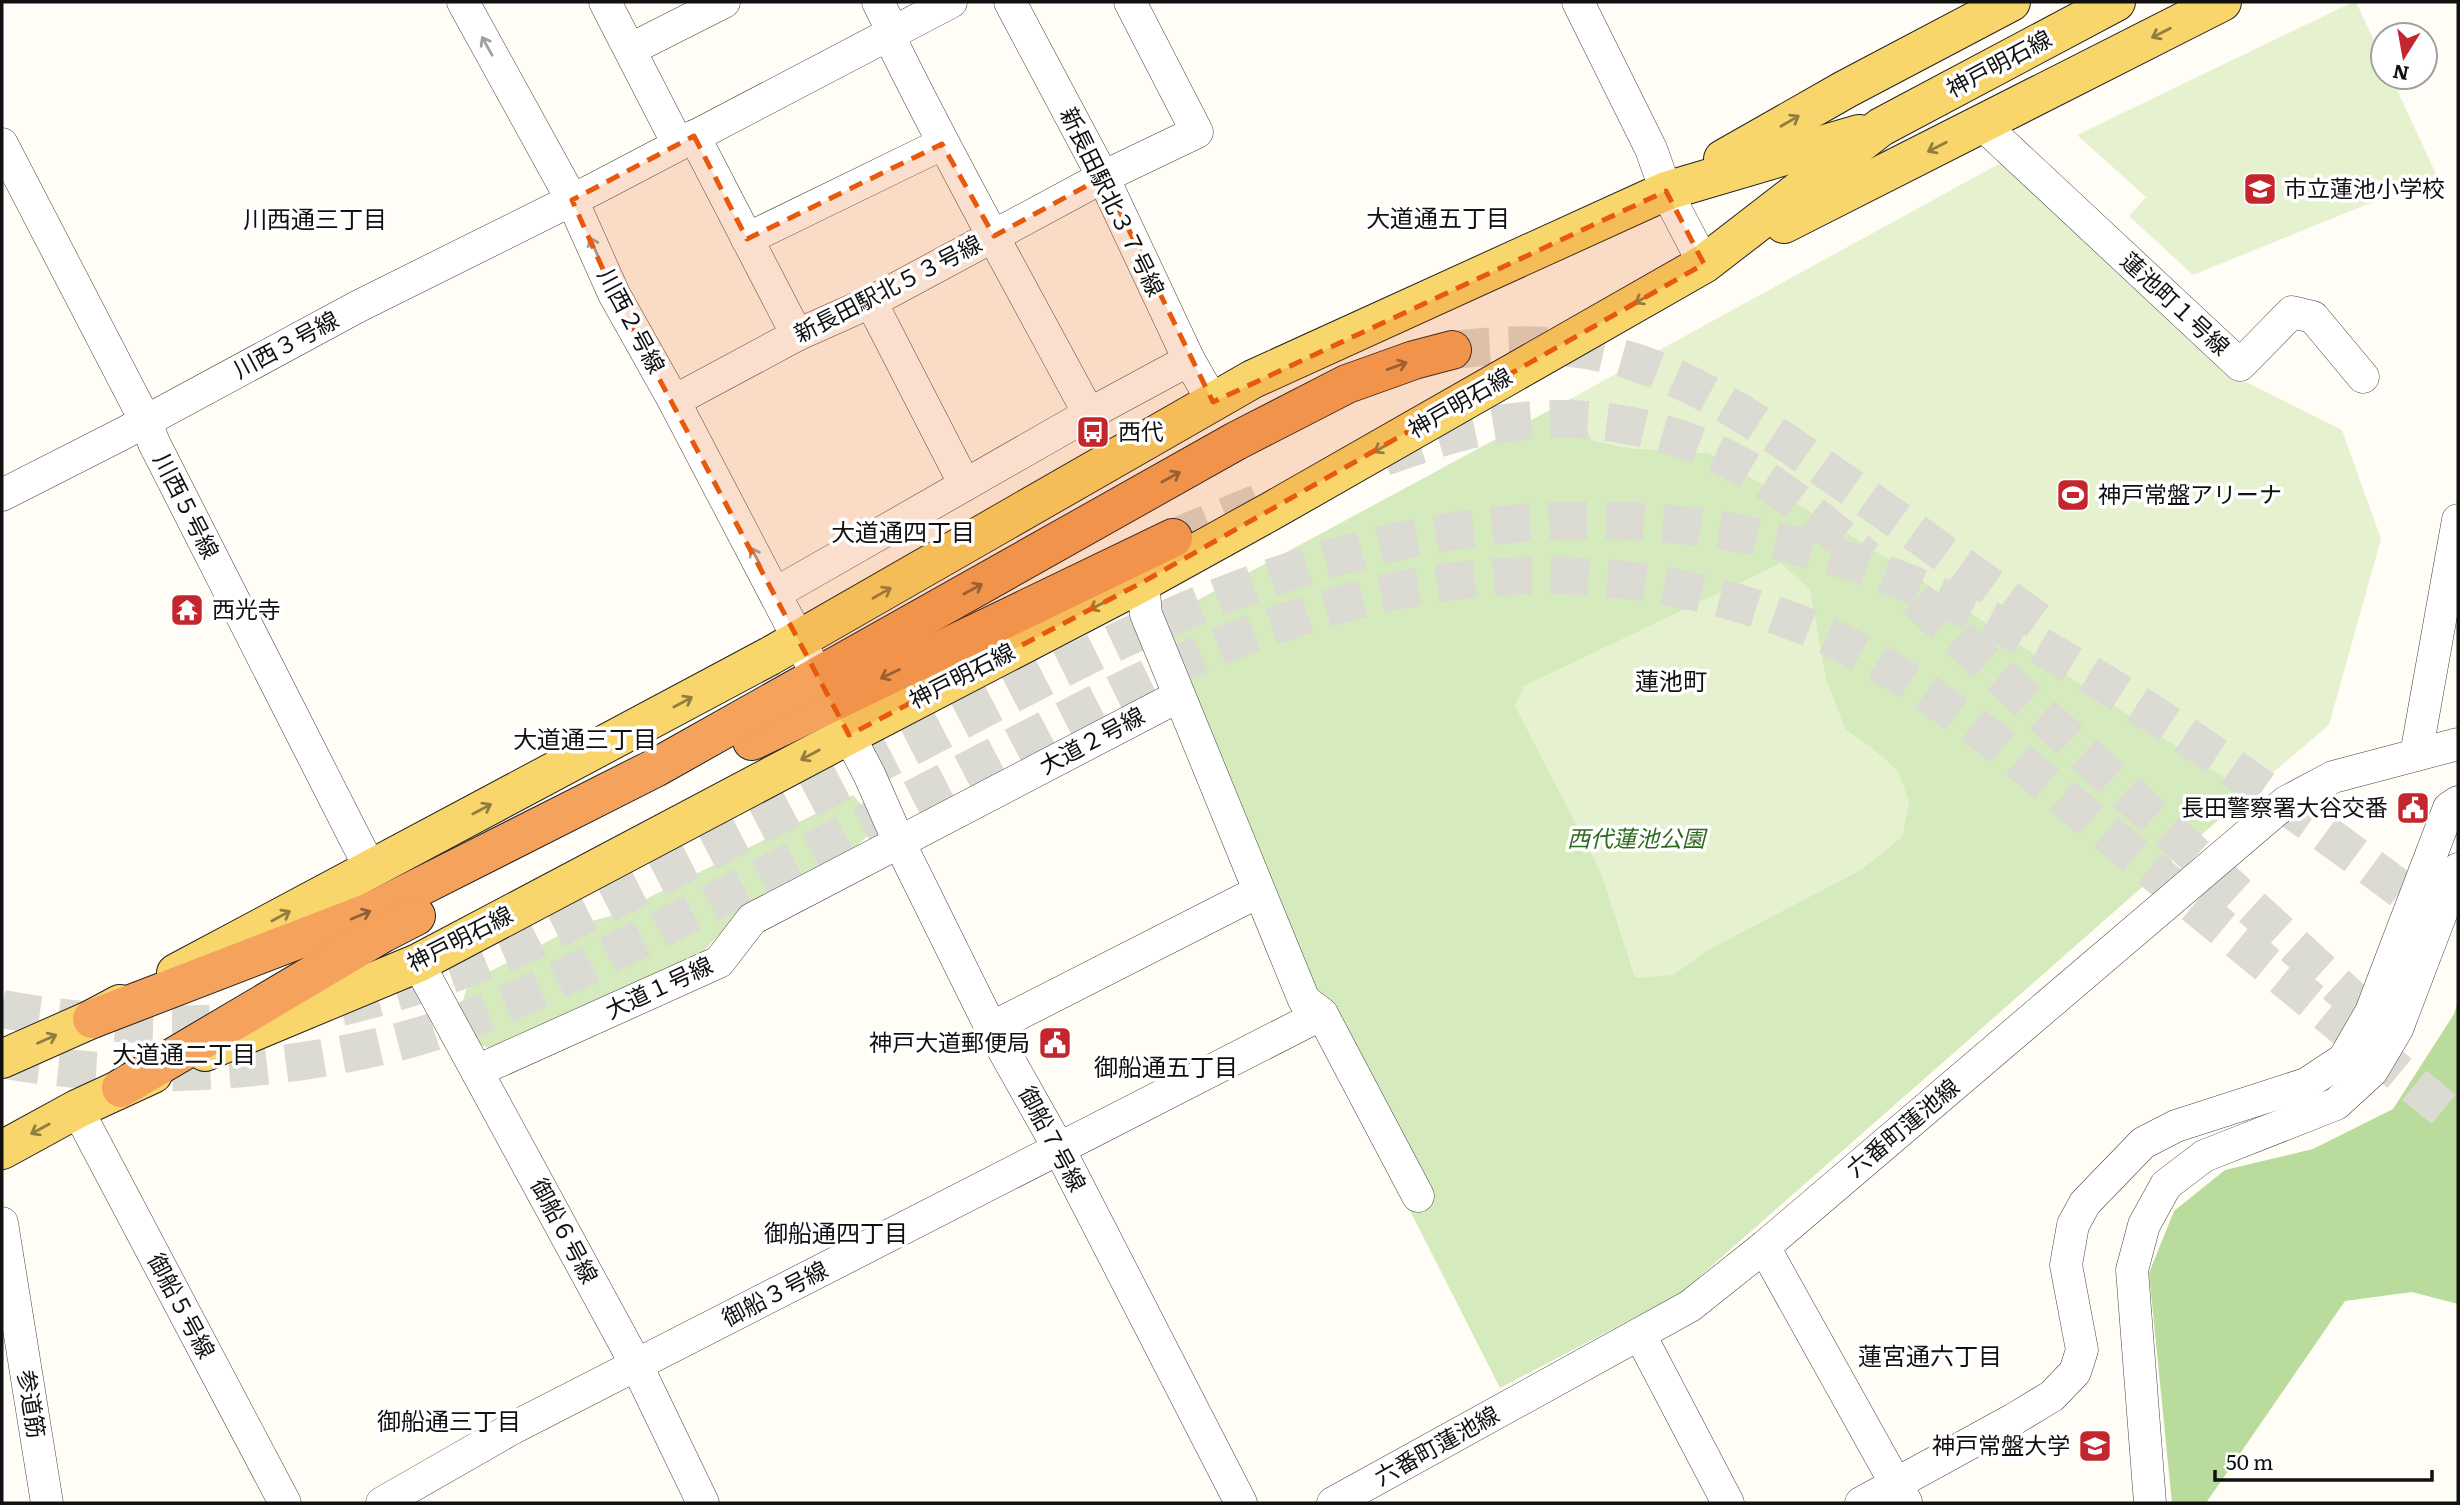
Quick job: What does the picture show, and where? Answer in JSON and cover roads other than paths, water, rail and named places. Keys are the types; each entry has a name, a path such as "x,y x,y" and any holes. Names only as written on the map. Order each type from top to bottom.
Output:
{"highway":[{"path":"92,1019 370,912 655,768 833,704 1236,441 1348,384 1413,360 1452,350"},
{"path":"121,1088 383,933 780,727 833,704 1173,538"}],"main road":[{"path":"1667,191 1846,89 2011,2"},
{"name":"神戸明石線","path":"2,1150 121,1088 418,963 833,704 1143,582 1285,504 1704,264 1881,127 2116,2"},
{"path":"1704,264 2222,2"},
{"name":"神戸明石線","path":"2,1059 92,1019 799,640 1253,379 1667,191 1881,127"}],"street":[{"name":"川西２号線","path":"463,2 572,200 614,294 674,401 833,704"},
{"path":"605,2 747,239 797,335"},
{"path":"631,49 724,2"},
{"path":"878,2 893,32 895,48 942,144 1089,414"},
{"name":"川西３号線","path":"2,495 356,307 572,200 951,2"},
{"name":"新長田駅北３７号線","path":"1010,2 1103,177 1189,360 1213,402"},
{"name":"新長田駅北５３号線","path":"674,401 797,335 871,302 1103,177 1197,132 1130,2"},
{"path":"1584,4 1651,149 1667,191 1704,264"},
{"name":"蓮池町１号線","path":"1982,124 2240,365 2292,312 2314,317 2362,377"},
{"name":"川西５号線","path":"2,144 145,420 154,443 370,868"},
{"path":"747,239 942,144"},
{"path":"871,302 965,485"},
{"path":"776,593 1089,414 1189,360"},
{"path":"2416,755 2458,520"},
{"path":"1143,582 1146,614 1304,1000 1322,1014 1418,1196"},
{"name":"大道２号線","path":"899,842 1179,695"},
{"name":"御船７号線","path":"833,704 991,1028 1058,1147 1241,1503"},
{"name":"六番町蓮池線","path":"1333,1503 1690,1306 1764,1247 2286,802 2333,777 2458,744"},
{"path":"1861,1503 1902,1494 2052,1396 2075,1372 2081,1350 2066,1265 2073,1225 2085,1203 2143,1143 2176,1126 2306,1084 2344,1059 2371,1012 2449,808 2458,802"},
{"name":"大道１号線","path":"477,1071 719,962 752,919 899,842"},
{"path":"2150,1503 2132,1270 2144,1225 2166,1185 2204,1156 2336,1104 2372,1071 2397,1029 2458,869"},
{"path":"991,1028 1258,892"},
{"name":"御船６号線","path":"418,963 637,1366 703,1503"},
{"name":"御船３号線","path":"382,1503 513,1428 1322,1014"},
{"name":"御船５号線","path":"78,1109 285,1503"},
{"name":"参道筋","path":"2,1223 47,1503"},
{"path":"1764,1247 1902,1494"},
{"path":"1640,1335 1728,1503"}],"tunnel":[{"path":"1452,350 1492,346 1571,348 1610,355 1669,375 1698,389 1781,439 2053,632"},
{"path":"1384,457 1465,431 1503,423 1577,419 1649,430 1684,440 1752,472 1797,503 1867,559"},
{"path":"1173,538 1258,503"},
{"path":"341,1007 436,979 529,943 1059,670 1154,625 1251,585 1375,547 1450,532 1525,523 1600,520 1675,524 1750,535 1824,554 1898,579 1986,618 2071,664 2153,714 2233,768 2458,933"},
{"path":"2,1059 99,1071 201,1071 302,1061 351,1053 417,1037 474,1017 547,986 1112,696 1235,640 1307,614 1378,595 1449,582 1520,576 1591,577 1663,585 1735,602 1833,638 1905,679 1997,743 2458,1121"},
{"path":"1916,599 2393,1037"},
{"path":"2,1009 121,1023 240,1022"}],"place":[{"name":"市立蓮池小学校","path":"2260,189"},
{"name":"西代","path":"1093,432"},
{"name":"神戸常盤アリーナ","path":"2073,495"},
{"name":"西光寺","path":"187,610"},
{"name":"長田警察署大谷交番","path":"2413,808"},
{"name":"神戸大道郵便局","path":"1055,1043"},
{"name":"神戸常盤大学","path":"2095,1446"}],"district":[{"name":"大道通五丁目","path":"1438,219"},
{"name":"川西通三丁目","path":"315,220"},
{"name":"大道通四丁目","path":"903,533"},
{"name":"蓮池町","path":"1671,682"},
{"name":"大道通三丁目","path":"585,740"},
{"name":"大道通二丁目","path":"184,1055"},
{"name":"御船通五丁目","path":"1166,1068"},
{"name":"御船通四丁目","path":"836,1234"},
{"name":"蓮宮通六丁目","path":"1930,1357"},
{"name":"御船通三丁目","path":"449,1422"}],"park label":[{"name":"西代蓮池公園","path":"1636,839"}]}
